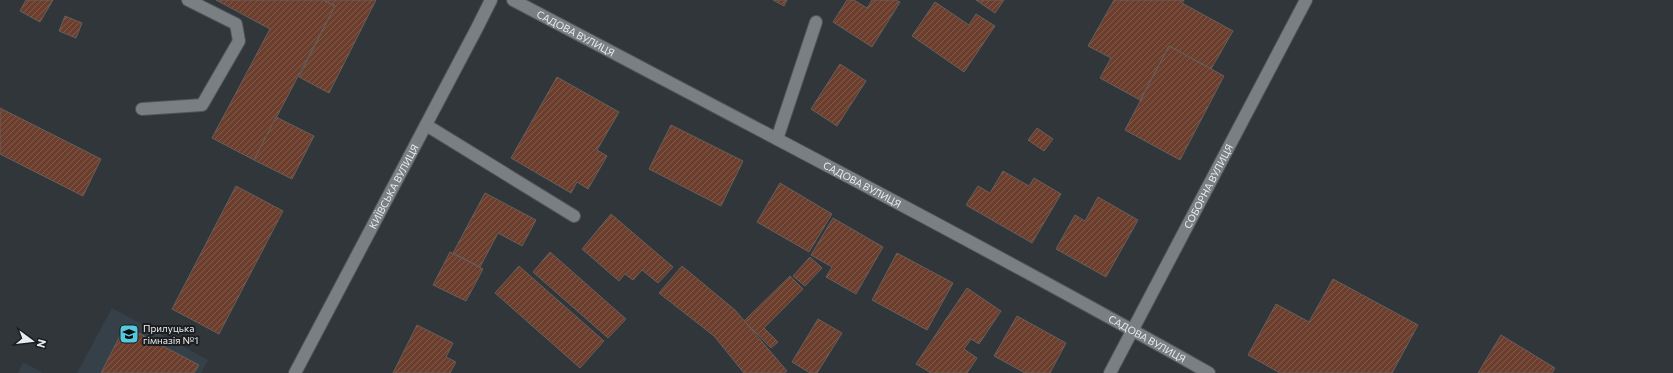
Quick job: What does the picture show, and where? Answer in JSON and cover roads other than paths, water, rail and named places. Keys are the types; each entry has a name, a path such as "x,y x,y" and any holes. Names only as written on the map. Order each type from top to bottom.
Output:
{"street":[{"path":"142,109 202,105 239,41 236,24 188,0"},
{"name":"КИЇВСЬКА ВУЛИЦЯ","path":"295,373 490,0"},
{"name":"САДОВА ВУЛИЦЯ","path":"513,0 777,139 1133,330 1209,373"},
{"name":"СОБОРНА ВУЛИЦЯ","path":"1110,373 1306,0"},
{"path":"777,139 816,22"},
{"path":"426,125 574,216"}],"place":[{"name":"Прилуцька гімназія №1","path":"129,334"}]}
